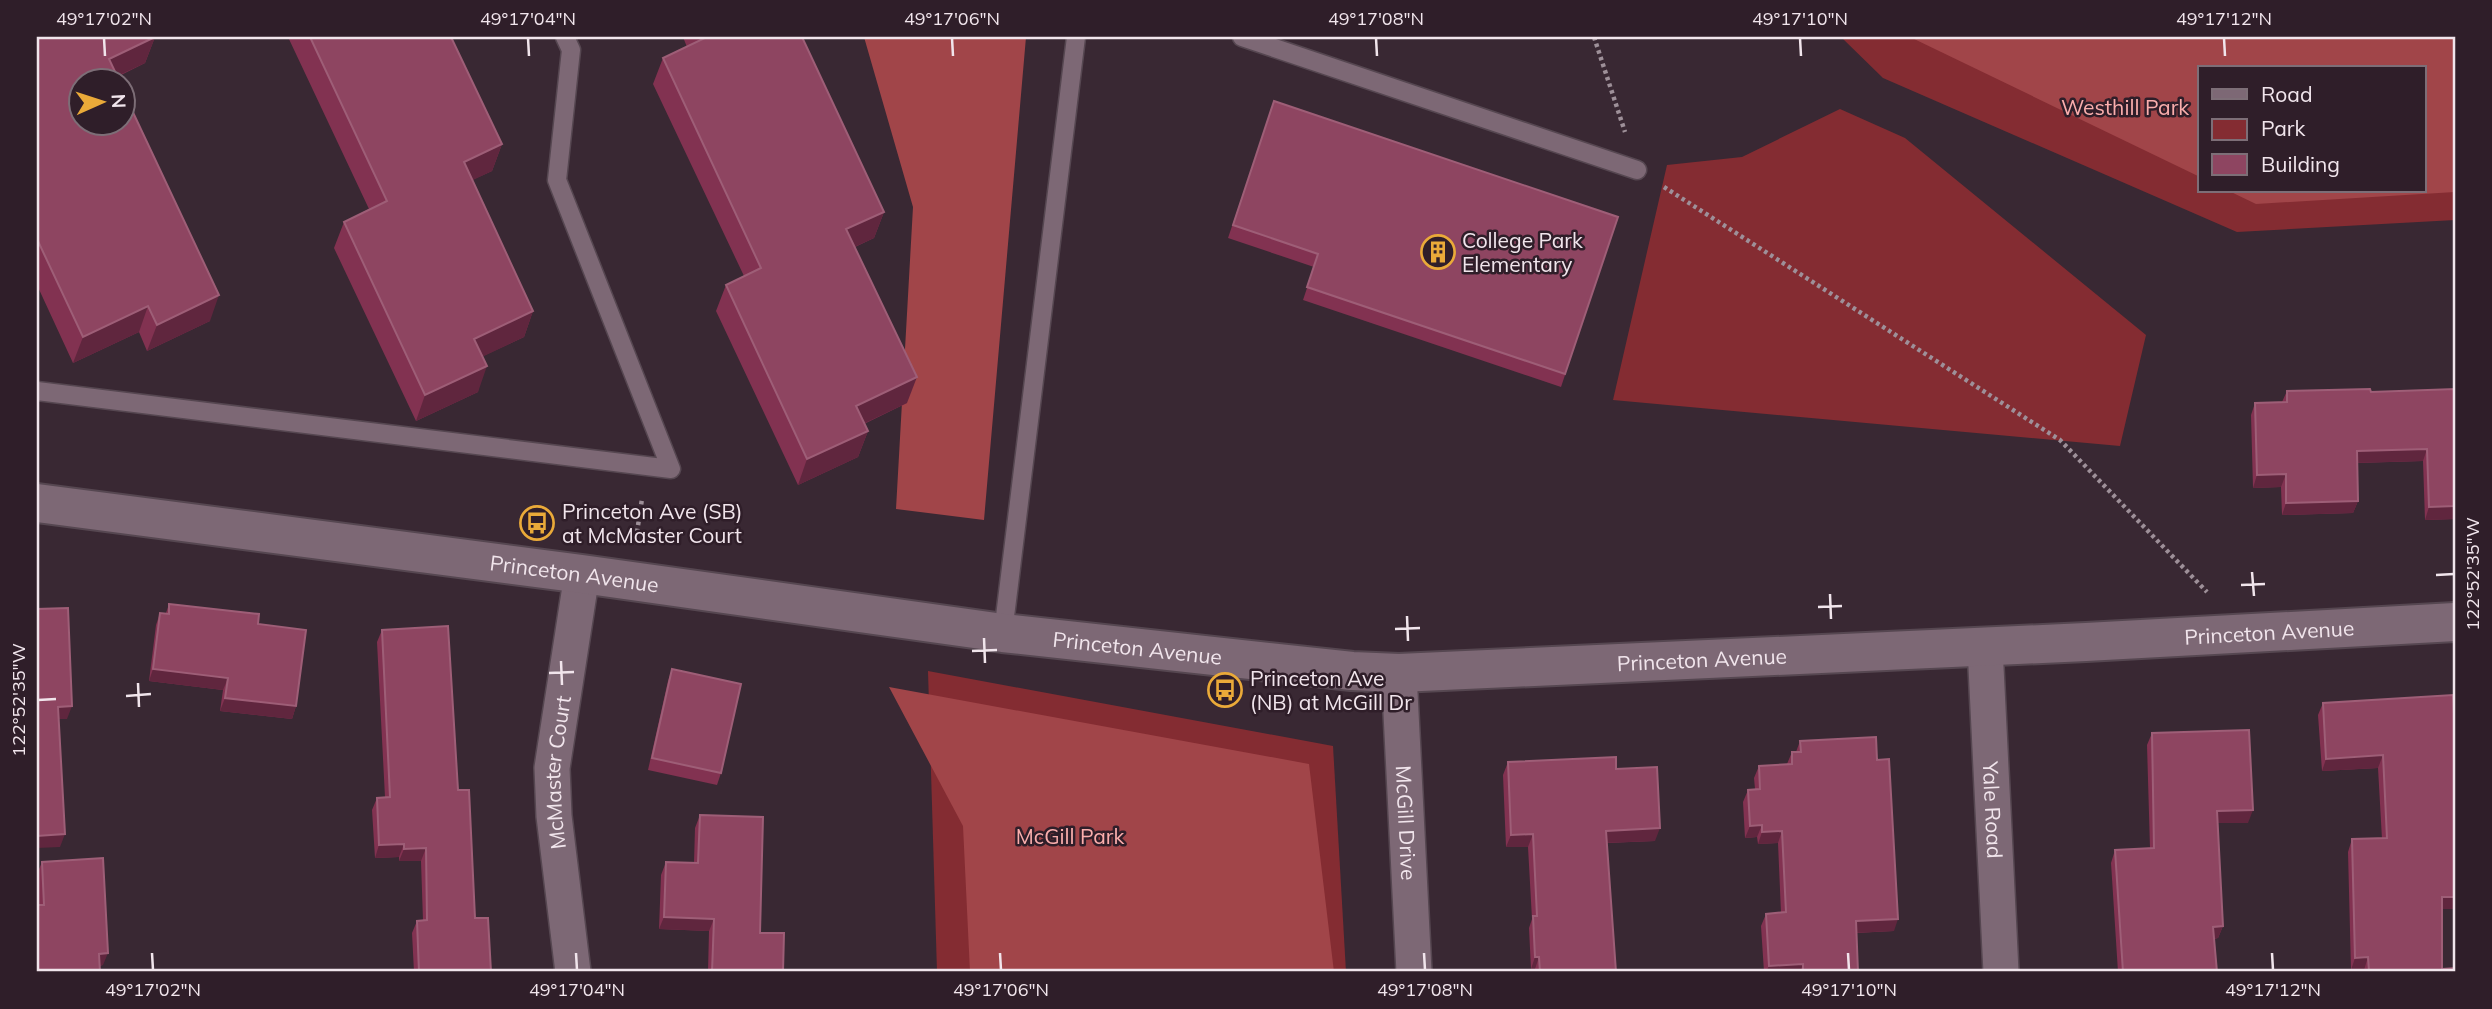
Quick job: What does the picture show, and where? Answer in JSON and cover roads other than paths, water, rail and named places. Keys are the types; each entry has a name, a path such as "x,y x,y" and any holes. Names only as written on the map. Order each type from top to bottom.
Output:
{"street":[{"name":"Princeton Avenue","path":"37,503 582,574 1003,633 1352,671 1399,673 1985,647 2455,622"},
{"name":"McMaster Court","path":"573,972 554,816 552,768 582,574"},
{"name":"Yale Road","path":"1985,647 2001,972"},
{"name":"McGill Drive","path":"1399,673 1414,972"}],"lane":[{"path":"37,391 671,469 558,180 570,50 565,37"},
{"path":"1003,633 1076,37"},
{"path":"1242,37 1637,170"}],"place":[{"name":"College Park Elementary","path":"1438,252"},
{"name":"Princeton Ave (SB) at McMaster Court","path":"537,523"},
{"name":"Princeton Ave (NB) at McGill Dr","path":"1225,690"}],"park label":[{"name":"Westhill Park","path":"2125,107"},
{"name":"McGill Park","path":"1070,836"}]}
